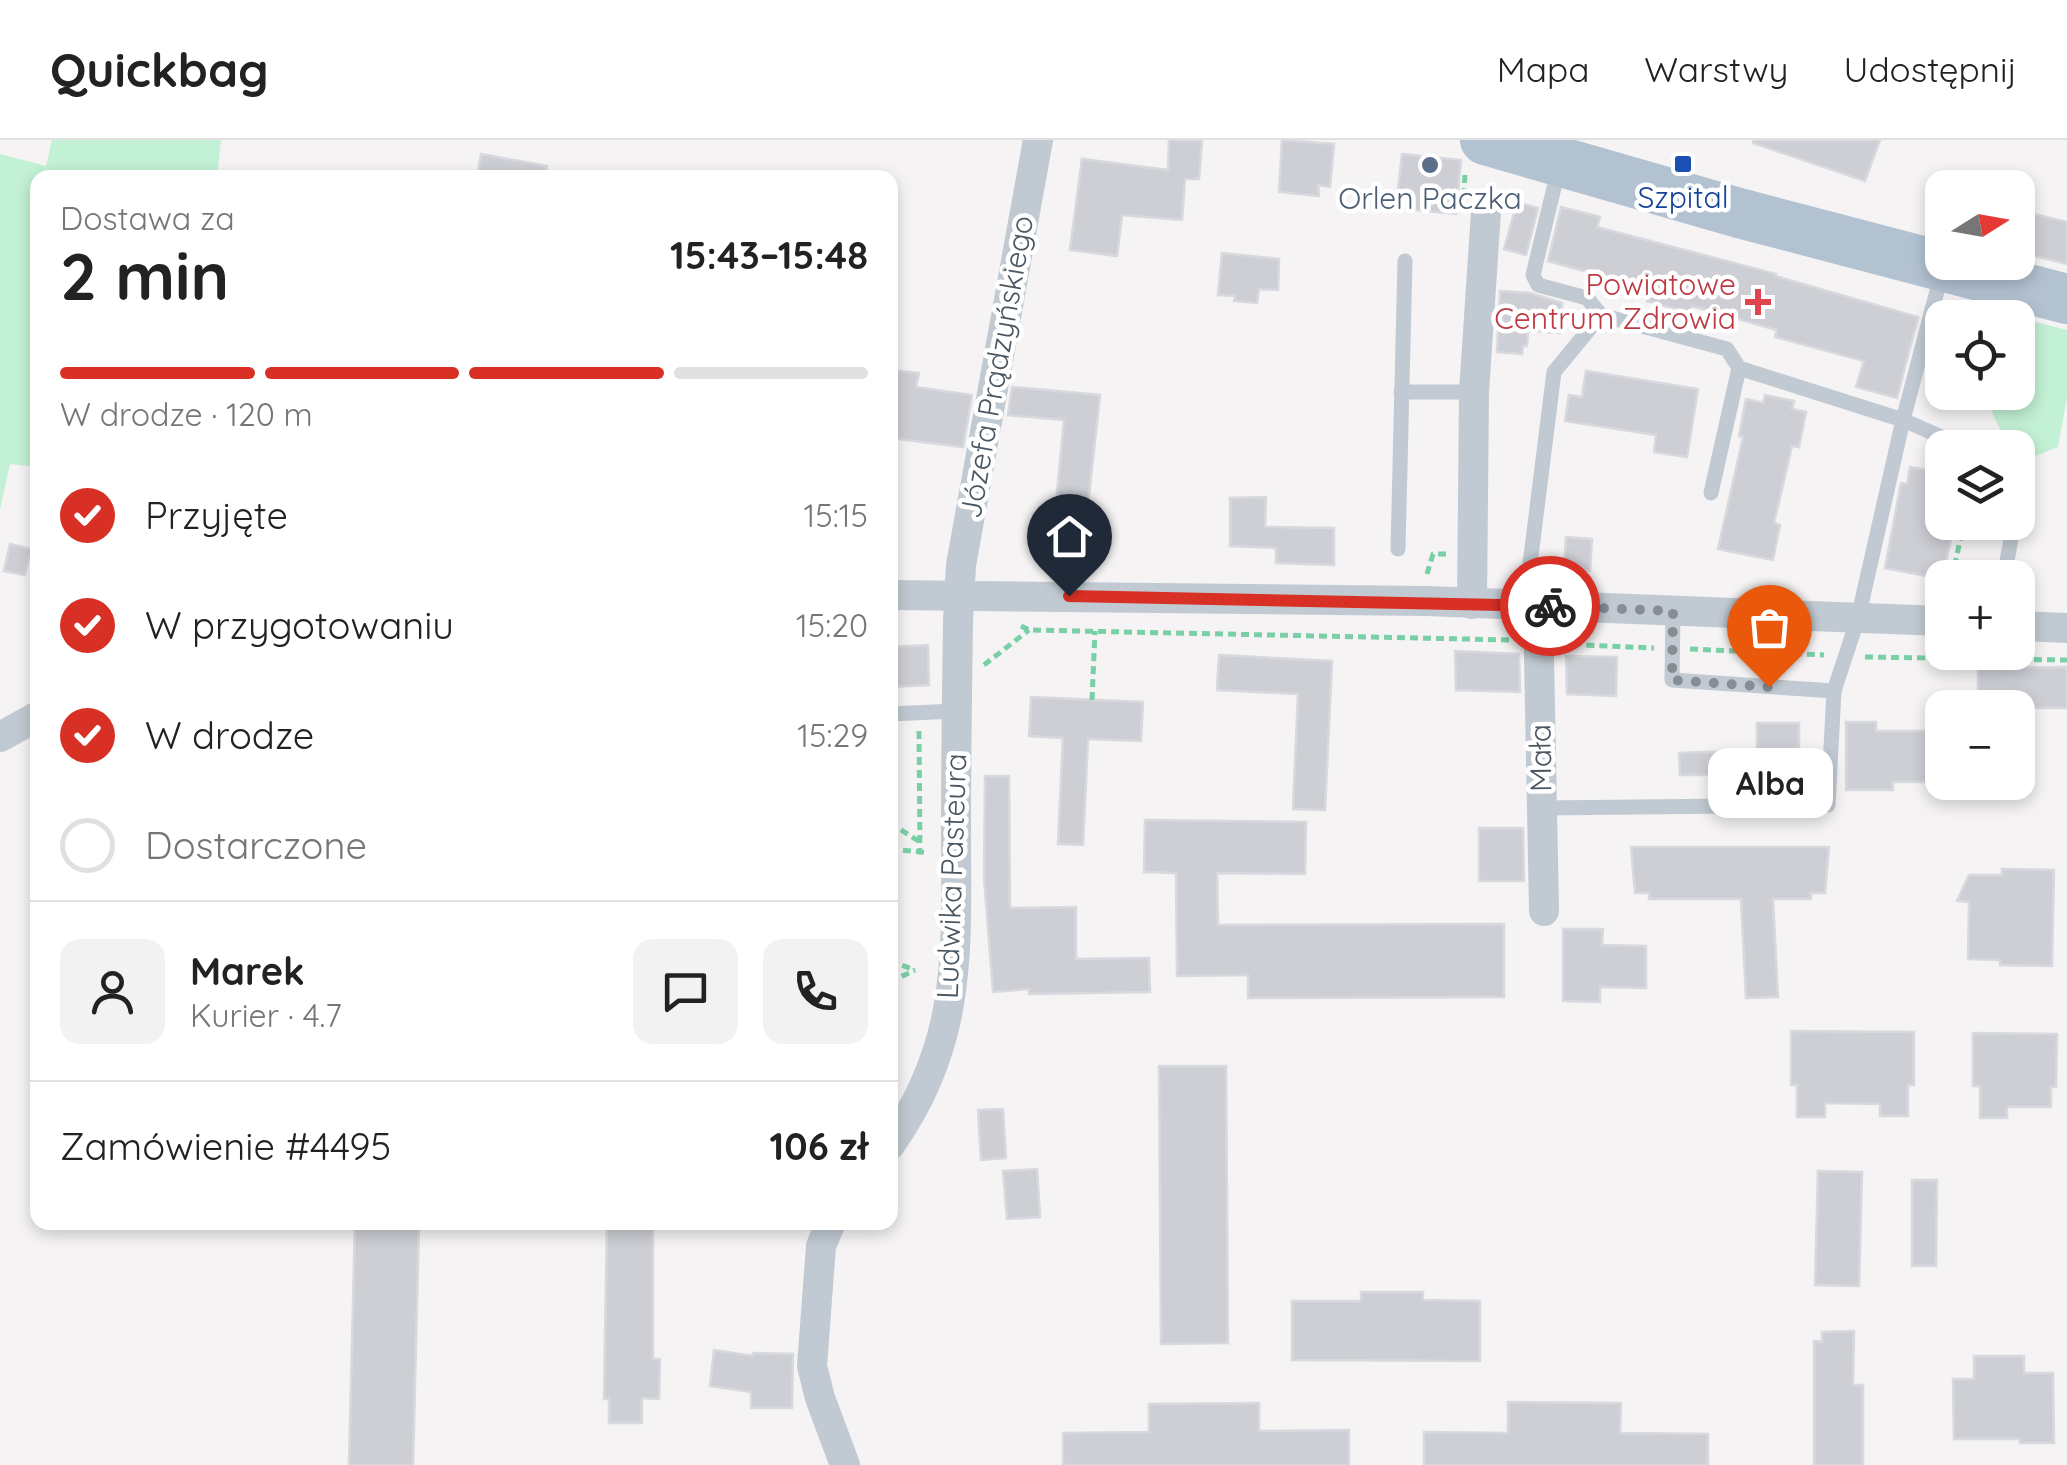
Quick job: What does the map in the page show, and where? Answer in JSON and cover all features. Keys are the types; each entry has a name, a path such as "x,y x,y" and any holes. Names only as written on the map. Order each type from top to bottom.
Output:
{"main road":[{"path":"1485,140 1925,263"},
{"path":"1990,280 2067,300"}],"street":[{"name":"Józefa Prądzyńskiego","path":"959,608 962,565 1038,140"},
{"path":"1472,604 1474,392 1486,212"},
{"path":"898,597 959,608 1472,604 1925,621"},
{"name":"Mała","path":"1533,605 1544,911"},
{"name":"Ludwika Pasteura","path":"898,1133 934,1062 951,1000 956,960 959,608"},
{"path":"2035,627 2067,628"},
{"path":"0,738 30,721"},
{"path":"827,1230 821,1246 812,1366 845,1465"}],"lane":[{"path":"1561,160 1533,275 1538,285 1587,298 1601,315 1728,348 1738,368 1711,493"},
{"path":"1398,549 1404,261"},
{"path":"1542,808 1828,806 1834,691 1858,618 1940,280"},
{"path":"1533,605 1530,564 1554,372 1601,315"},
{"path":"1738,368 1927,430"},
{"path":"1402,392 1474,392"},
{"path":"1673,611 1672,680 1834,691"},
{"path":"898,714 918,713 956,699"}],"path":[{"path":"959,608 1010,620 1029,630 1426,637"},
{"path":"956,699 1029,630"},
{"path":"1092,700 1095,631"},
{"path":"1576,640 1582,645 1845,656 2067,660"},
{"path":"918,713 920,852"},
{"path":"898,828 920,842"},
{"path":"898,850 956,854"},
{"path":"898,964 914,970 898,978"}],"green space":[{"path":"52,140 221,140 218,170 30,170 30,466 10,464 0,510 0,154 46,166"},
{"path":"2035,322 2067,330 2067,397 2058,447 2035,456 2035,430 2001,430 1992,410 2035,410"}],"building":[{"path":"1169,140 1202,140 1199,179 1185,179 1182,220 1122,215 1117,256 1070,250 1082,159 1168,170"},
{"path":"1282,140 1334,144 1330,187 1318,185 1319,196 1279,192"},
{"path":"1880,140 1865,181 1753,143"},
{"path":"481,154 547,166 547,170 478,170"},
{"path":"1402,154 1461,160 1456,214 1396,208"},
{"path":"1517,202 1538,208 1526,255 1504,249"},
{"name":"Powiatowe Centrum Zdrowia","path":"1561,207 1600,217 1597,227 1776,274 1918,317 1897,398 1856,387 1864,361 1775,337 1777,330 1692,306 1690,313 1647,301 1649,289 1548,261"},
{"path":"2035,214 2067,222 2067,264 2035,256"},
{"path":"1222,253 1279,259 1278,290 1259,289 1257,303 1218,295"},
{"path":"1500,291 1530,293 1562,303 1560,333 1528,331 1522,354 1497,352"},
{"path":"898,371 919,373 916,387 972,395 963,447 898,439"},
{"path":"1586,371 1698,389 1687,457 1654,452 1656,435 1565,421 1569,395 1582,397"},
{"path":"1012,387 1100,395 1088,504 1056,503 1064,420 1008,415"},
{"path":"1765,395 1794,401 1792,409 1806,412 1799,447 1792,446 1774,523 1780,525 1773,560 1718,549 1743,437 1739,436 1746,399 1763,403"},
{"path":"1910,467 1925,470 1925,540 1951,540 1946,560 1925,560 1925,576 1885,568 1901,483 1907,484"},
{"path":"1266,497 1265,527 1334,528 1334,565 1276,563 1276,548 1230,546 1230,498"},
{"path":"1566,537 1592,539 1590,571 1564,569"},
{"path":"10,544 30,549 25,575 4,571"},
{"path":"928,645 929,685 898,687 898,647"},
{"path":"1455,651 1519,654 1520,692 1456,690"},
{"path":"1219,655 1332,661 1325,810 1293,809 1298,694 1217,690"},
{"path":"1566,656 1617,657 1616,696 1567,694"},
{"path":"2067,667 2067,708 2035,708 2035,690 1978,690 1978,670"},
{"path":"1031,697 1143,702 1141,741 1088,739 1083,845 1058,844 1063,738 1029,736"},
{"path":"1846,722 1876,722 1876,731 1925,731 1925,782 1893,782 1893,790 1846,790"},
{"path":"1757,723 1799,723 1794,772 1680,775 1679,753 1757,750"},
{"path":"985,776 1009,776 1010,908 1076,907 1076,959 1149,958 1150,992 993,992 984,877"},
{"path":"1145,820 1306,822 1305,874 1217,873 1218,925 1504,924 1504,997 1248,998 1248,975 1177,976 1176,873 1144,872"},
{"path":"1479,828 1523,828 1524,881 1479,881"},
{"path":"1631,847 1829,847 1825,893 1811,893 1811,899 1773,899 1778,997 1746,998 1741,899 1649,899 1649,893 1635,893"},
{"path":"2002,869 2054,870 2052,966 2000,965 2000,960 1968,959 1969,902 1957,901 1969,875 2002,875"},
{"path":"1563,929 1603,929 1602,945 1646,946 1646,988 1600,987 1600,1002 1563,1001"},
{"path":"1791,1031 1914,1032 1914,1085 1908,1085 1908,1116 1880,1116 1880,1104 1825,1103 1825,1117 1797,1117 1797,1085 1791,1085"},
{"path":"1973,1033 2057,1034 2056,1087 2051,1087 2051,1107 2007,1107 2007,1118 1980,1118 1980,1086 1973,1086"},
{"path":"1159,1066 1226,1066 1228,1343 1161,1344"},
{"path":"1003,1109 1006,1158 981,1160 978,1110"},
{"path":"1037,1169 1040,1217 1007,1219 1003,1171"},
{"path":"1818,1171 1862,1172 1859,1286 1815,1285"},
{"path":"1912,1180 1937,1180 1936,1266 1912,1266"},
{"path":"355,1230 419,1230 413,1465 349,1465"},
{"path":"607,1230 653,1230 653,1359 660,1359 659,1399 642,1398 642,1423 609,1423 609,1399 604,1399"},
{"path":"1361,1292 1423,1292 1423,1300 1480,1301 1480,1361 1292,1360 1292,1301 1361,1301"},
{"path":"1854,1331 1853,1385 1863,1385 1863,1465 1814,1465 1814,1341 1822,1342 1822,1332"},
{"path":"714,1350 753,1356 793,1354 792,1408 751,1408 751,1392 710,1386"},
{"path":"1974,1356 2024,1356 2024,1373 2053,1373 2054,1443 1954,1439 1953,1379 1974,1379"},
{"path":"1508,1402 1621,1403 1620,1433 1708,1434 1708,1465 1424,1465 1424,1432 1508,1433"},
{"path":"1259,1403 1259,1431 1349,1430 1349,1465 1063,1465 1063,1433 1149,1432 1149,1404"}],"way so far":[{"path":"1550,606 1673,611 1672,680 1769,687"}],"place":[{"name":"Szpital","path":"1683,164"},
{"name":"Orlen Paczka","path":"1430,165"},
{"name":"Powiatowe Centrum Zdrowia","path":"1758,302"},
{"name":"Alba","path":"1769,687"}],"route":[{"path":"1069,596 1550,606"}]}
